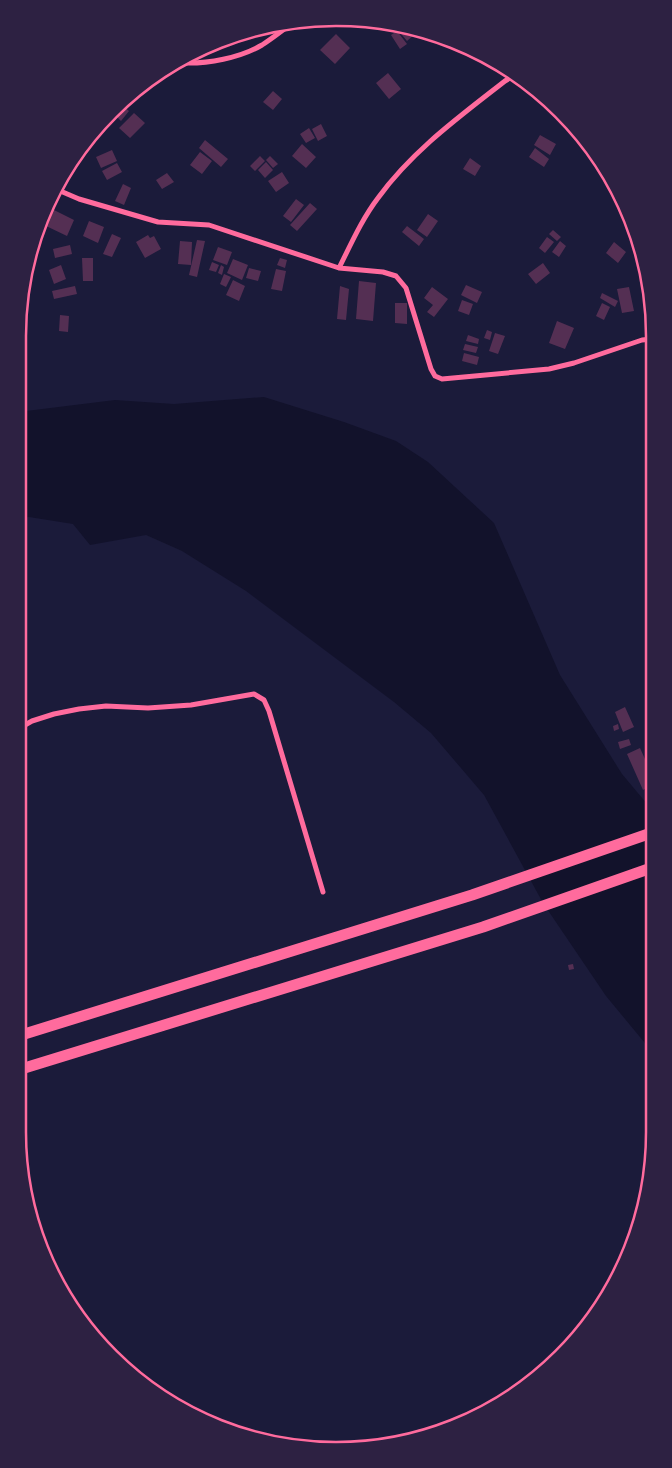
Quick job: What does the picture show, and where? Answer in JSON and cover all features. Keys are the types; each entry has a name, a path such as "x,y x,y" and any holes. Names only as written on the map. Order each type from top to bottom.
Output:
{"highway":[{"path":"26,1033 472,895 646,835"},
{"path":"26,1068 483,927 646,870"}],"street":[{"path":"190,63 215,61 246,52 260,46 281,31"},
{"path":"339,268 368,212 408,160 509,78"},
{"path":"62,192 79,199 158,222 209,225 339,268 383,272 396,276 406,288 431,369 435,376 442,379 549,369 574,363 646,340"},
{"path":"26,724 54,714 79,709 106,706 148,708 191,705 254,694 264,700 269,711 323,892"}],"shaded area":[{"path":"264,397 344,422 396,441 428,462 494,523 560,675 622,774 646,803 646,1044 606,996 543,903 484,795 431,733 394,702 246,591 182,551 146,535 90,545 73,524 26,517 26,411 115,400 174,404"}],"building":[{"path":"398,33 407,44 400,49 391,35"},
{"path":"401,33 412,36 407,41"},
{"path":"336,34 350,48 335,64 320,50"},
{"path":"388,73 401,89 389,99 376,83"},
{"path":"273,91 282,99 273,110 263,102"},
{"path":"126,109 129,111 121,121 117,117"},
{"path":"134,113 145,123 130,138 119,128"},
{"path":"321,124 327,136 318,141 312,129"},
{"path":"309,128 315,138 306,143 300,134"},
{"path":"540,135 556,144 550,155 534,145"},
{"path":"205,140 228,159 221,167 199,148"},
{"path":"302,144 316,157 306,168 292,156"},
{"path":"535,148 549,159 544,167 529,157"},
{"path":"112,150 117,161 101,168 96,157"},
{"path":"200,152 212,161 202,174 190,165"},
{"path":"260,156 265,161 255,171 250,166"},
{"path":"270,156 278,164 273,168 266,160"},
{"path":"470,158 481,166 475,176 463,169"},
{"path":"266,162 273,170 265,178 258,170"},
{"path":"117,163 122,172 107,180 102,171"},
{"path":"282,172 289,183 276,192 268,181"},
{"path":"167,173 174,182 162,189 156,180"},
{"path":"123,184 131,188 124,205 115,201"},
{"path":"296,199 304,205 291,222 283,216"},
{"path":"310,203 317,209 297,231 290,225"},
{"path":"53,210 74,220 67,236 47,226"},
{"path":"428,214 438,221 427,237 417,230"},
{"path":"89,221 104,227 98,243 83,236"},
{"path":"407,226 424,239 419,246 402,232"},
{"path":"553,230 561,237 557,241 549,234"},
{"path":"112,234 121,238 112,257 103,254"},
{"path":"148,235 150,238 154,236 161,249 145,258 136,242"},
{"path":"547,237 554,242 545,253 539,248"},
{"path":"197,240 205,241 197,277 189,275"},
{"path":"180,241 192,242 191,265 178,264"},
{"path":"560,241 566,246 559,257 552,252"},
{"path":"614,242 626,252 618,263 606,253"},
{"path":"70,245 72,254 55,258 53,249"},
{"path":"218,247 232,252 227,265 213,260"},
{"path":"82,258 93,258 93,281 83,281"},
{"path":"280,258 287,260 285,268 277,265"},
{"path":"233,259 248,265 242,280 227,273"},
{"path":"212,262 219,265 216,272 209,270"},
{"path":"543,263 550,273 536,284 528,274"},
{"path":"61,265 66,279 54,284 49,270"},
{"path":"221,265 224,267 222,275 218,273"},
{"path":"249,268 261,271 258,281 246,278"},
{"path":"276,269 286,271 282,291 271,289"},
{"path":"224,274 231,277 226,287 220,284"},
{"path":"233,280 245,286 239,301 226,295"},
{"path":"359,281 376,283 373,321 356,319"},
{"path":"466,285 482,292 477,303 461,295"},
{"path":"75,286 77,294 54,299 52,291"},
{"path":"340,286 349,289 346,320 337,319"},
{"path":"432,287 448,299 434,317 427,312 433,305 424,298"},
{"path":"629,287 634,311 622,313 617,289"},
{"path":"602,293 618,301 615,307 600,298"},
{"path":"462,300 473,304 469,315 458,311"},
{"path":"395,303 407,303 407,324 395,323"},
{"path":"602,303 610,307 604,320 596,316"},
{"path":"60,315 69,316 68,332 59,331"},
{"path":"557,321 574,328 565,349 549,343"},
{"path":"487,330 492,332 490,340 484,338"},
{"path":"495,333 505,336 498,354 489,351"},
{"path":"468,335 479,339 478,344 466,341"},
{"path":"465,344 478,347 476,353 463,350"},
{"path":"464,353 479,357 477,365 462,361"},
{"path":"625,707 634,727 623,732 615,712"},
{"path":"618,724 619,729 614,731 613,726"},
{"path":"629,739 631,745 620,749 618,742"},
{"path":"640,748 646,761 646,788 643,790 627,754"},
{"path":"573,964 574,969 569,970 568,965"}]}
